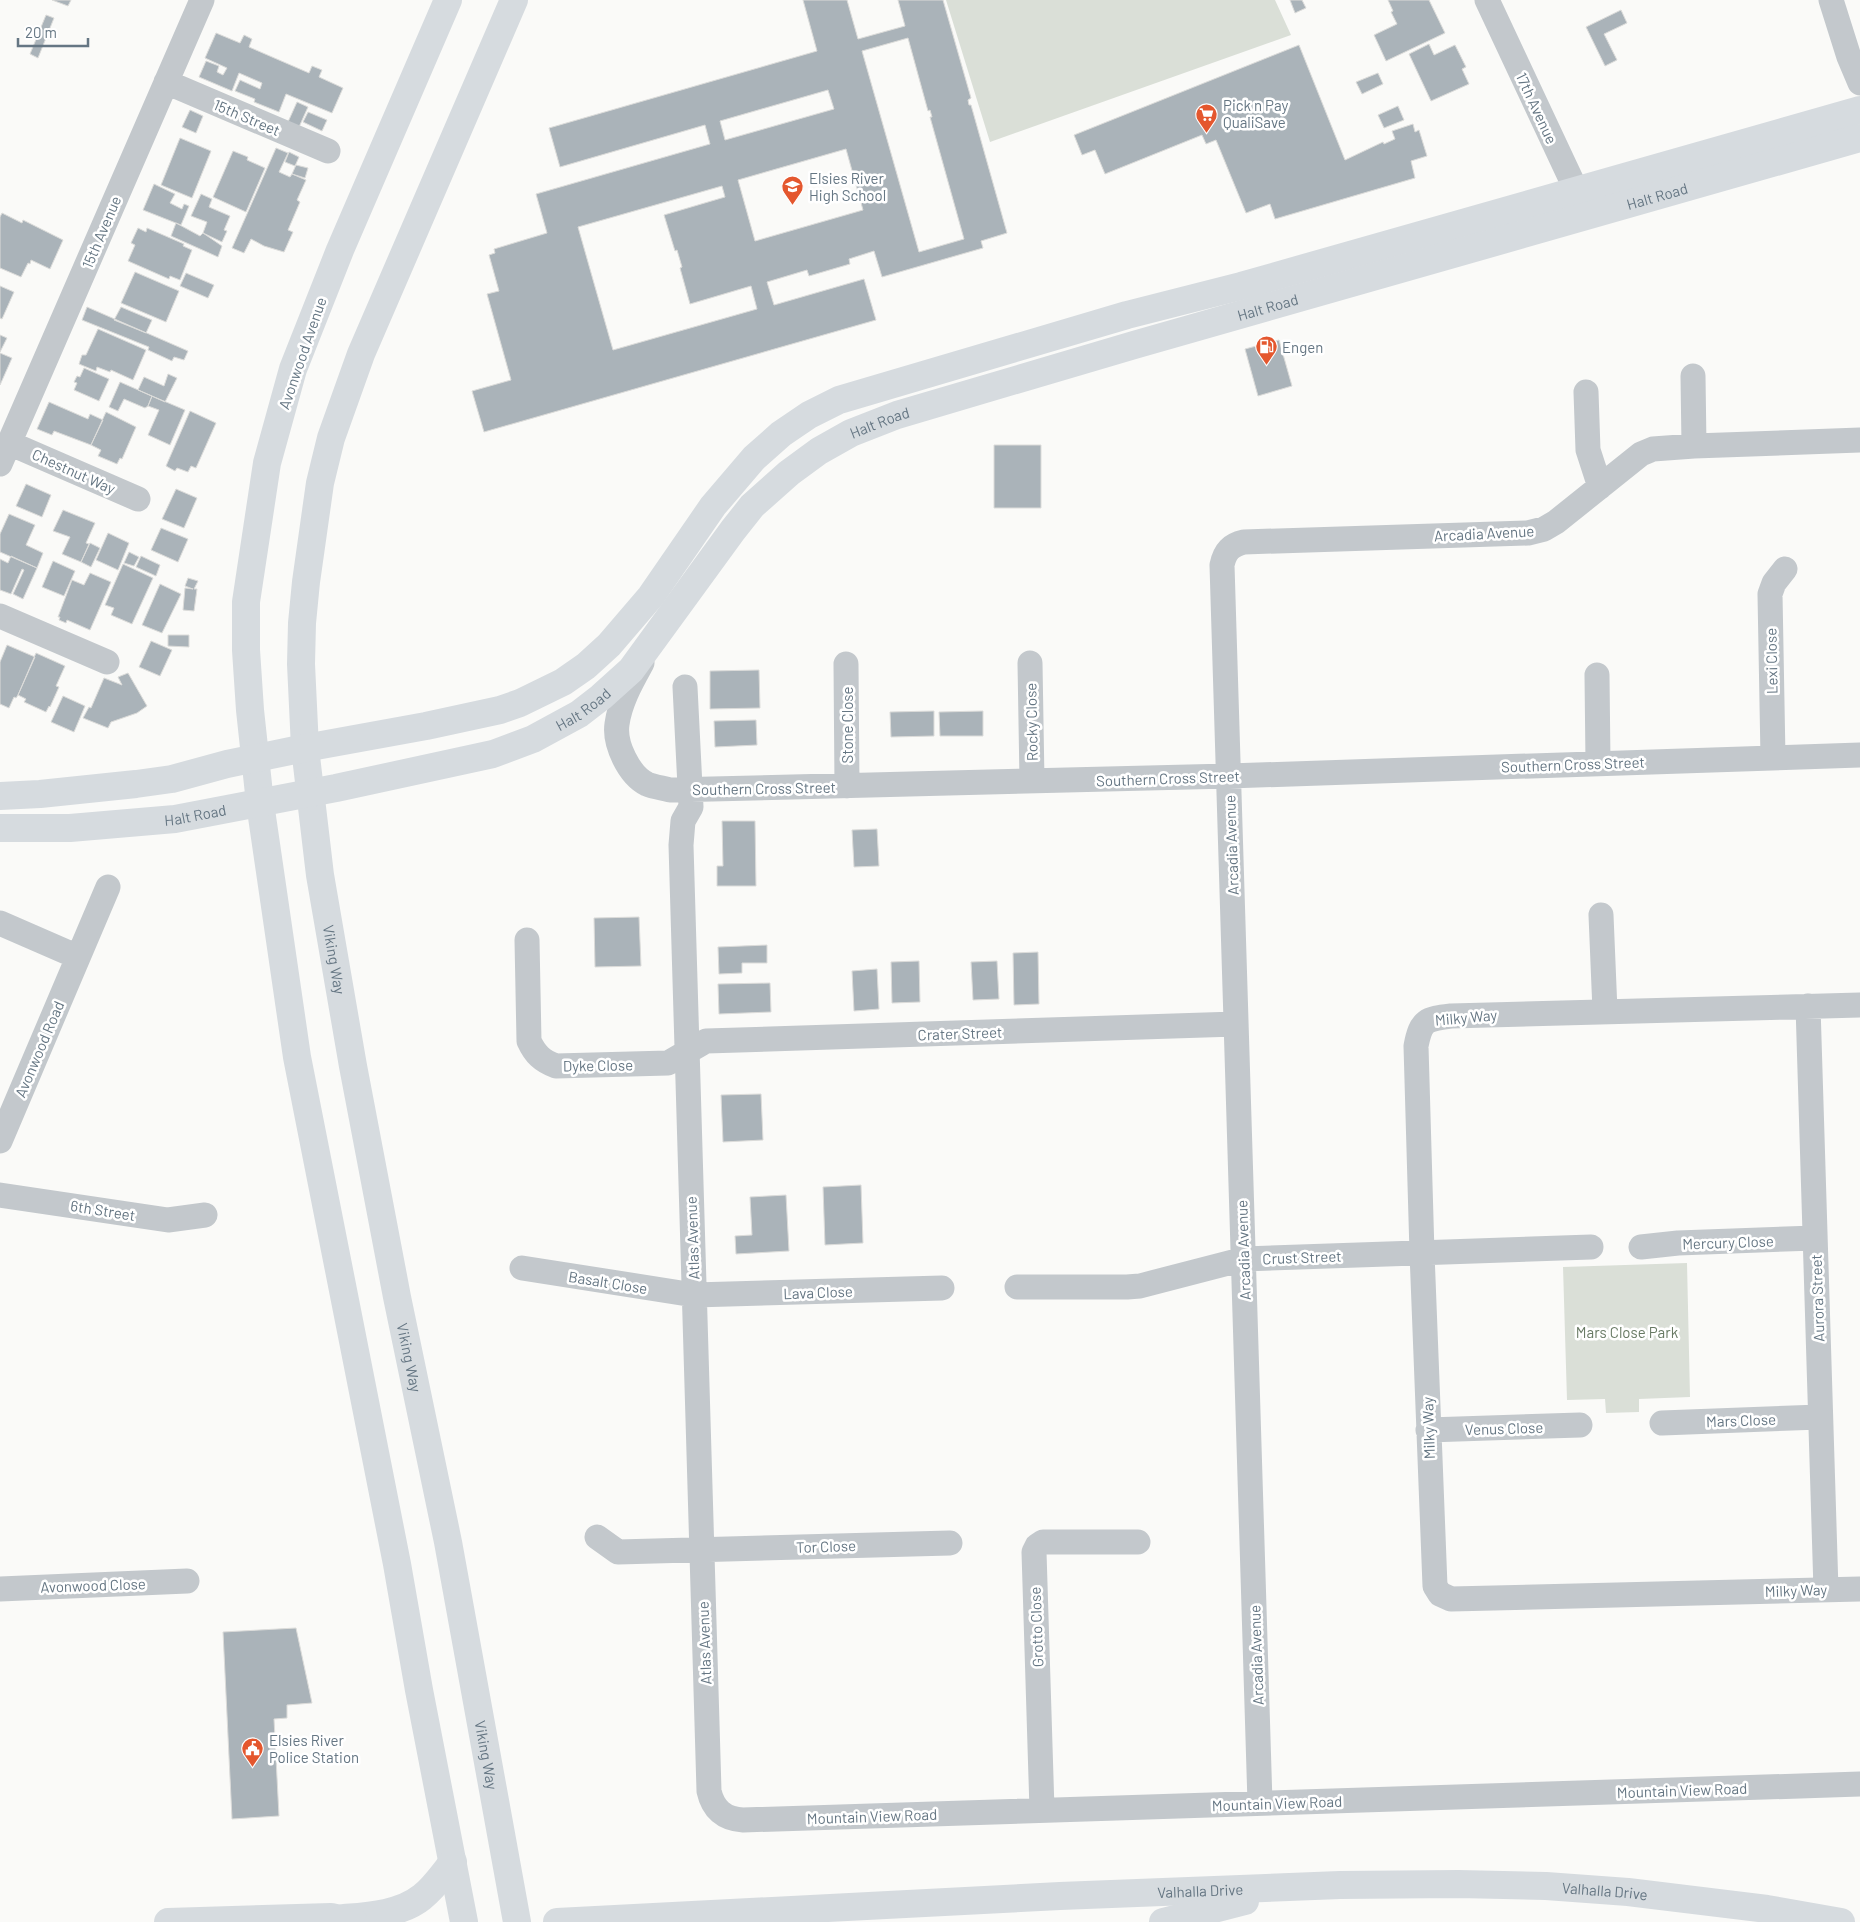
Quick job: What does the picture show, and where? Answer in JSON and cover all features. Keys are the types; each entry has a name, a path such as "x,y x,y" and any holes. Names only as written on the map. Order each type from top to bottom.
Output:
{"main road":[{"name":"Avonwood Avenue","path":"260,803 246,650 246,602 267,463 300,350 340,250 448,0"},
{"path":"305,748 301,664 302,623 320,483 331,438 361,354 514,0"},
{"name":"Halt Road","path":"0,796 40,794 172,779 255,758 426,726 500,710 520,703 563,682 592,661 628,624 651,596 713,506 754,458 781,434 839,400 1127,315 1242,286 1860,110"},
{"name":"Halt Road","path":"0,828 70,828 175,819 310,793 493,754 533,739 572,718 601,697 631,670 752,506 789,473 819,451 851,434 916,409 1860,138"},
{"name":"Viking Way","path":"305,748 320,875 353,1066 396,1297 448,1542 517,1922"},
{"path":"260,803 297,1058 397,1564 464,1922"},
{"path":"168,1922 287,1918 349,1920 407,1907 422,1898 453,1862"},
{"name":"Valhalla Drive","path":"557,1922 1060,1896 1340,1885 1458,1884 1556,1886 1696,1900 1767,1909 1840,1922"},
{"path":"1163,1922 1232,1903 1340,1885"}],"street":[{"name":"15th Avenue","path":"5,453 202,0"},
{"name":"17th Avenue","path":"1487,0 1588,216"},
{"path":"1831,0 1849,57 1860,83"},
{"name":"15th Street","path":"166,82 328,151"},
{"path":"1693,376 1694,446"},
{"path":"1586,392 1588,450 1600,487"},
{"name":"Arcadia Avenue","path":"1260,1804 1222,564 1224,556 1235,544 1254,542 1528,533 1544,529 1556,522 1647,451 1694,446 1860,440"},
{"name":"Chestnut Way","path":"5,453 138,499"},
{"name":"Lexi Close","path":"1773,758 1770,594 1774,583 1785,569"},
{"path":"0,616 108,662"},
{"name":"Southern Cross Street","path":"658,634 628,690 622,704 616,728 621,751 628,765 646,783 670,790 1229,776 1860,755"},
{"name":"Stone Close","path":"846,664 847,786"},
{"name":"Rocky Close","path":"1030,664 1032,781"},
{"path":"1597,675 1598,763"},
{"name":"Atlas Avenue","path":"685,687 690,806 683,821 681,845 709,1791"},
{"name":"Avonwood Road","path":"0,1141 108,887"},
{"path":"1601,914 1605,1011"},
{"path":"0,923 78,957"},
{"name":"Dyke Close","path":"527,940 529,1041 533,1050 547,1063 565,1067 668,1063 687,1053"},
{"name":"Milky Way","path":"1860,1005 1451,1016 1432,1018 1425,1022 1419,1031 1416,1046 1428,1430 1435,1586 1440,1594 1451,1600 1860,1589"},
{"name":"Aurora Street","path":"1808,1006 1826,1590"},
{"name":"Crater Street","path":"687,1053 706,1041 1236,1024"},
{"name":"6th Street","path":"0,1195 168,1220 205,1215"},
{"name":"Mercury Close","path":"1641,1247 1678,1243 1815,1238"},
{"name":"Crust Street","path":"1017,1287 1140,1286 1244,1259 1591,1247"},
{"name":"Basalt Close","path":"522,1268 694,1295"},
{"name":"Lava Close","path":"694,1295 942,1288"},
{"name":"Mars Close","path":"1662,1422 1820,1418"},
{"name":"Venus Close","path":"1428,1430 1580,1425"},
{"name":"Tor Close","path":"597,1537 618,1552 950,1543"},
{"name":"Grotto Close","path":"1042,1810 1034,1552 1036,1546 1043,1542 1138,1542"},
{"name":"Avonwood Close","path":"0,1589 187,1581"},
{"name":"Mountain View Road","path":"709,1791 714,1806 720,1813 734,1820 743,1820 1860,1784"}],"green space":[{"path":"946,0 1275,0 1291,35 990,142"},
{"name":"Mars Close Park","path":"1687,1263 1690,1397 1639,1399 1639,1412 1606,1413 1605,1399 1567,1400 1563,1267"}],"building":[{"path":"52,0 71,0 68,6"},
{"path":"803,0 847,0 858,39 905,26 898,0 943,0 971,98 968,100 969,105 971,105 1007,233 981,241 983,248 882,277 874,251 849,259 850,264 809,276 807,270 767,282 774,305 864,279 876,320 484,432 472,391 511,380 487,294 499,291 489,255 495,253 494,249 547,233 536,194 710,144 705,125 560,167 549,128 817,51","holes":["908,38 928,111 930,110 932,117 930,117 964,239 919,252 862,51","828,90 834,109 725,140 720,121","846,149 863,210 755,241 738,180","722,186 725,197 664,215 682,267 680,268 690,304 751,286 757,309 613,350 578,227"]},
{"path":"1290,0 1302,0 1306,8 1295,13"},
{"path":"1388,0 1429,0 1445,33 1386,61 1374,35 1397,24"},
{"path":"1621,10 1627,23 1604,34 1617,60 1605,66 1586,27"},
{"path":"46,15 54,18 38,58 30,54"},
{"path":"216,33 240,43 244,35 252,39 249,47 309,73 312,66 322,70 319,77 343,88 332,113 286,94 279,112 254,102 255,99 235,91 240,80 260,89 262,83 239,73 232,91 199,77 206,61 219,66 217,72 223,75 227,68 205,58"},
{"path":"1429,44 1434,55 1455,45 1466,67 1462,69 1469,84 1431,101 1409,54"},
{"name":"Pick n Pay QualiSave","path":"1299,45 1345,160 1383,142 1384,144 1395,139 1392,131 1413,124 1415,132 1419,130 1427,156 1411,161 1415,178 1275,219 1270,204 1246,213 1216,140 1206,144 1202,135 1105,174 1095,150 1082,155 1074,135"},
{"path":"1378,73 1383,84 1362,94 1356,82"},
{"path":"297,102 308,107 299,127 288,122"},
{"path":"1398,106 1404,120 1384,128 1378,115"},
{"path":"190,110 203,116 196,133 182,127"},
{"path":"308,112 327,120 322,131 303,122"},
{"path":"180,138 211,151 192,198 161,185"},
{"path":"276,148 288,153 279,172 290,177 292,174 306,180 297,200 300,202 288,230 293,232 284,252 264,246 251,239 244,253 232,248"},
{"path":"233,151 248,157 247,160 265,168 246,212 213,197"},
{"path":"289,152 299,157 295,166 285,162"},
{"path":"296,165 308,168 305,178 292,174"},
{"path":"154,184 175,194 170,203 182,209 184,204 189,206 181,225 143,210"},
{"path":"201,194 212,199 209,207 230,216 224,230 227,231 222,242 203,233 207,222 191,216"},
{"path":"2,213 22,223 23,220 63,240 50,269 31,260 21,277 0,268 0,217"},
{"path":"176,223 200,236 203,233 222,246 218,257 171,236"},
{"path":"138,228 146,232 147,228 184,244 183,246 192,250 180,280 170,276 169,279 128,261 135,245 131,243"},
{"path":"135,272 179,291 166,322 121,303"},
{"path":"186,273 214,285 208,298 180,286"},
{"path":"0,286 14,292 2,319 0,318"},
{"path":"87,307 188,351 184,360 174,357 172,361 148,350 149,347 82,320"},
{"path":"121,307 152,320 146,333 114,320"},
{"path":"98,329 146,350 133,380 111,370 110,372 97,367 96,371 79,364 82,355 86,355"},
{"path":"0,335 7,338 0,352"},
{"path":"1279,340 1292,386 1258,396 1245,349"},
{"path":"0,353 12,358 0,385"},
{"path":"84,368 109,379 99,401 74,390 77,383 74,382 77,376 80,377"},
{"path":"168,374 177,378 165,402 138,390 144,377 164,386"},
{"path":"120,382 152,396 148,406 145,408 124,399 118,411 109,407"},
{"path":"152,396 185,410 170,445 148,435 159,410 148,406"},
{"path":"49,402 88,419 90,414 103,420 91,445 54,431 52,435 37,429"},
{"path":"190,411 216,423 196,468 191,466 188,472 177,468 175,471 166,466"},
{"path":"106,412 136,427 122,459 120,458 117,464 98,456 101,450 91,445"},
{"path":"994,445 1041,445 1041,508 994,508"},
{"path":"26,484 51,495 42,517 16,506"},
{"path":"176,489 197,498 184,528 162,519"},
{"path":"63,510 95,523 86,543 89,544 81,562 62,554 70,537 53,531"},
{"path":"9,514 35,525 26,545 43,553 37,568 0,552 0,534"},
{"path":"161,528 188,539 178,562 151,550"},
{"path":"108,533 129,543 118,570 96,560"},
{"path":"90,543 100,548 91,567 81,562"},
{"path":"129,552 139,557 134,566 124,563"},
{"path":"11,556 37,568 23,599 13,594 24,570 22,569 11,594 0,590 0,559 8,563"},
{"path":"141,556 160,565 156,576 136,567"},
{"path":"53,561 75,571 64,596 42,587"},
{"path":"123,564 153,578 132,624 111,615 114,608 105,605"},
{"path":"90,573 111,582 90,630 67,620 66,623 59,620 60,617 58,617 72,580 84,585"},
{"path":"188,578 198,581 194,589 197,589 194,611 183,610 185,588 193,589 185,586"},
{"path":"160,584 181,594 162,633 142,625"},
{"path":"168,635 189,635 189,647 168,646"},
{"path":"151,641 172,650 160,676 139,667"},
{"path":"7,645 35,657 18,695 16,698 14,697 9,708 0,704 0,662"},
{"path":"36,653 65,666 56,686 59,687 46,712 24,702 26,699 18,695"},
{"path":"759,670 760,708 710,709 710,671"},
{"path":"128,673 147,706 137,713 111,722 108,728 83,718 89,707 91,708 104,678 122,685 118,677"},
{"path":"63,696 85,706 74,732 51,722"},
{"path":"934,711 934,736 891,737 890,712"},
{"path":"983,711 983,736 940,736 939,712"},
{"path":"756,720 757,745 715,747 714,721"},
{"path":"722,821 755,821 756,886 717,886 717,866 723,866"},
{"path":"877,829 879,866 854,867 852,830"},
{"path":"639,917 641,966 595,967 594,918"},
{"path":"767,945 767,963 742,963 742,973 719,974 718,947"},
{"path":"1038,952 1039,1004 1014,1005 1013,953"},
{"path":"919,961 920,1002 892,1003 891,962"},
{"path":"997,961 999,999 973,1000 971,962"},
{"path":"877,969 879,1009 854,1011 852,971"},
{"path":"770,983 771,1012 719,1014 718,984"},
{"path":"761,1094 763,1140 723,1142 721,1095"},
{"path":"861,1185 863,1243 825,1245 823,1187"},
{"path":"786,1195 789,1251 736,1254 735,1236 752,1235 750,1197"},
{"name":"Elsies River Police Station","path":"296,1628 312,1703 287,1705 287,1718 274,1719 279,1816 232,1819 223,1632"}],"place":[{"name":"Pick n Pay QualiSave","path":"1207,133"},
{"name":"Elsies River High School","path":"793,206"},
{"name":"Engen","path":"1266,366"},
{"name":"Elsies River Police Station","path":"253,1768"}]}
